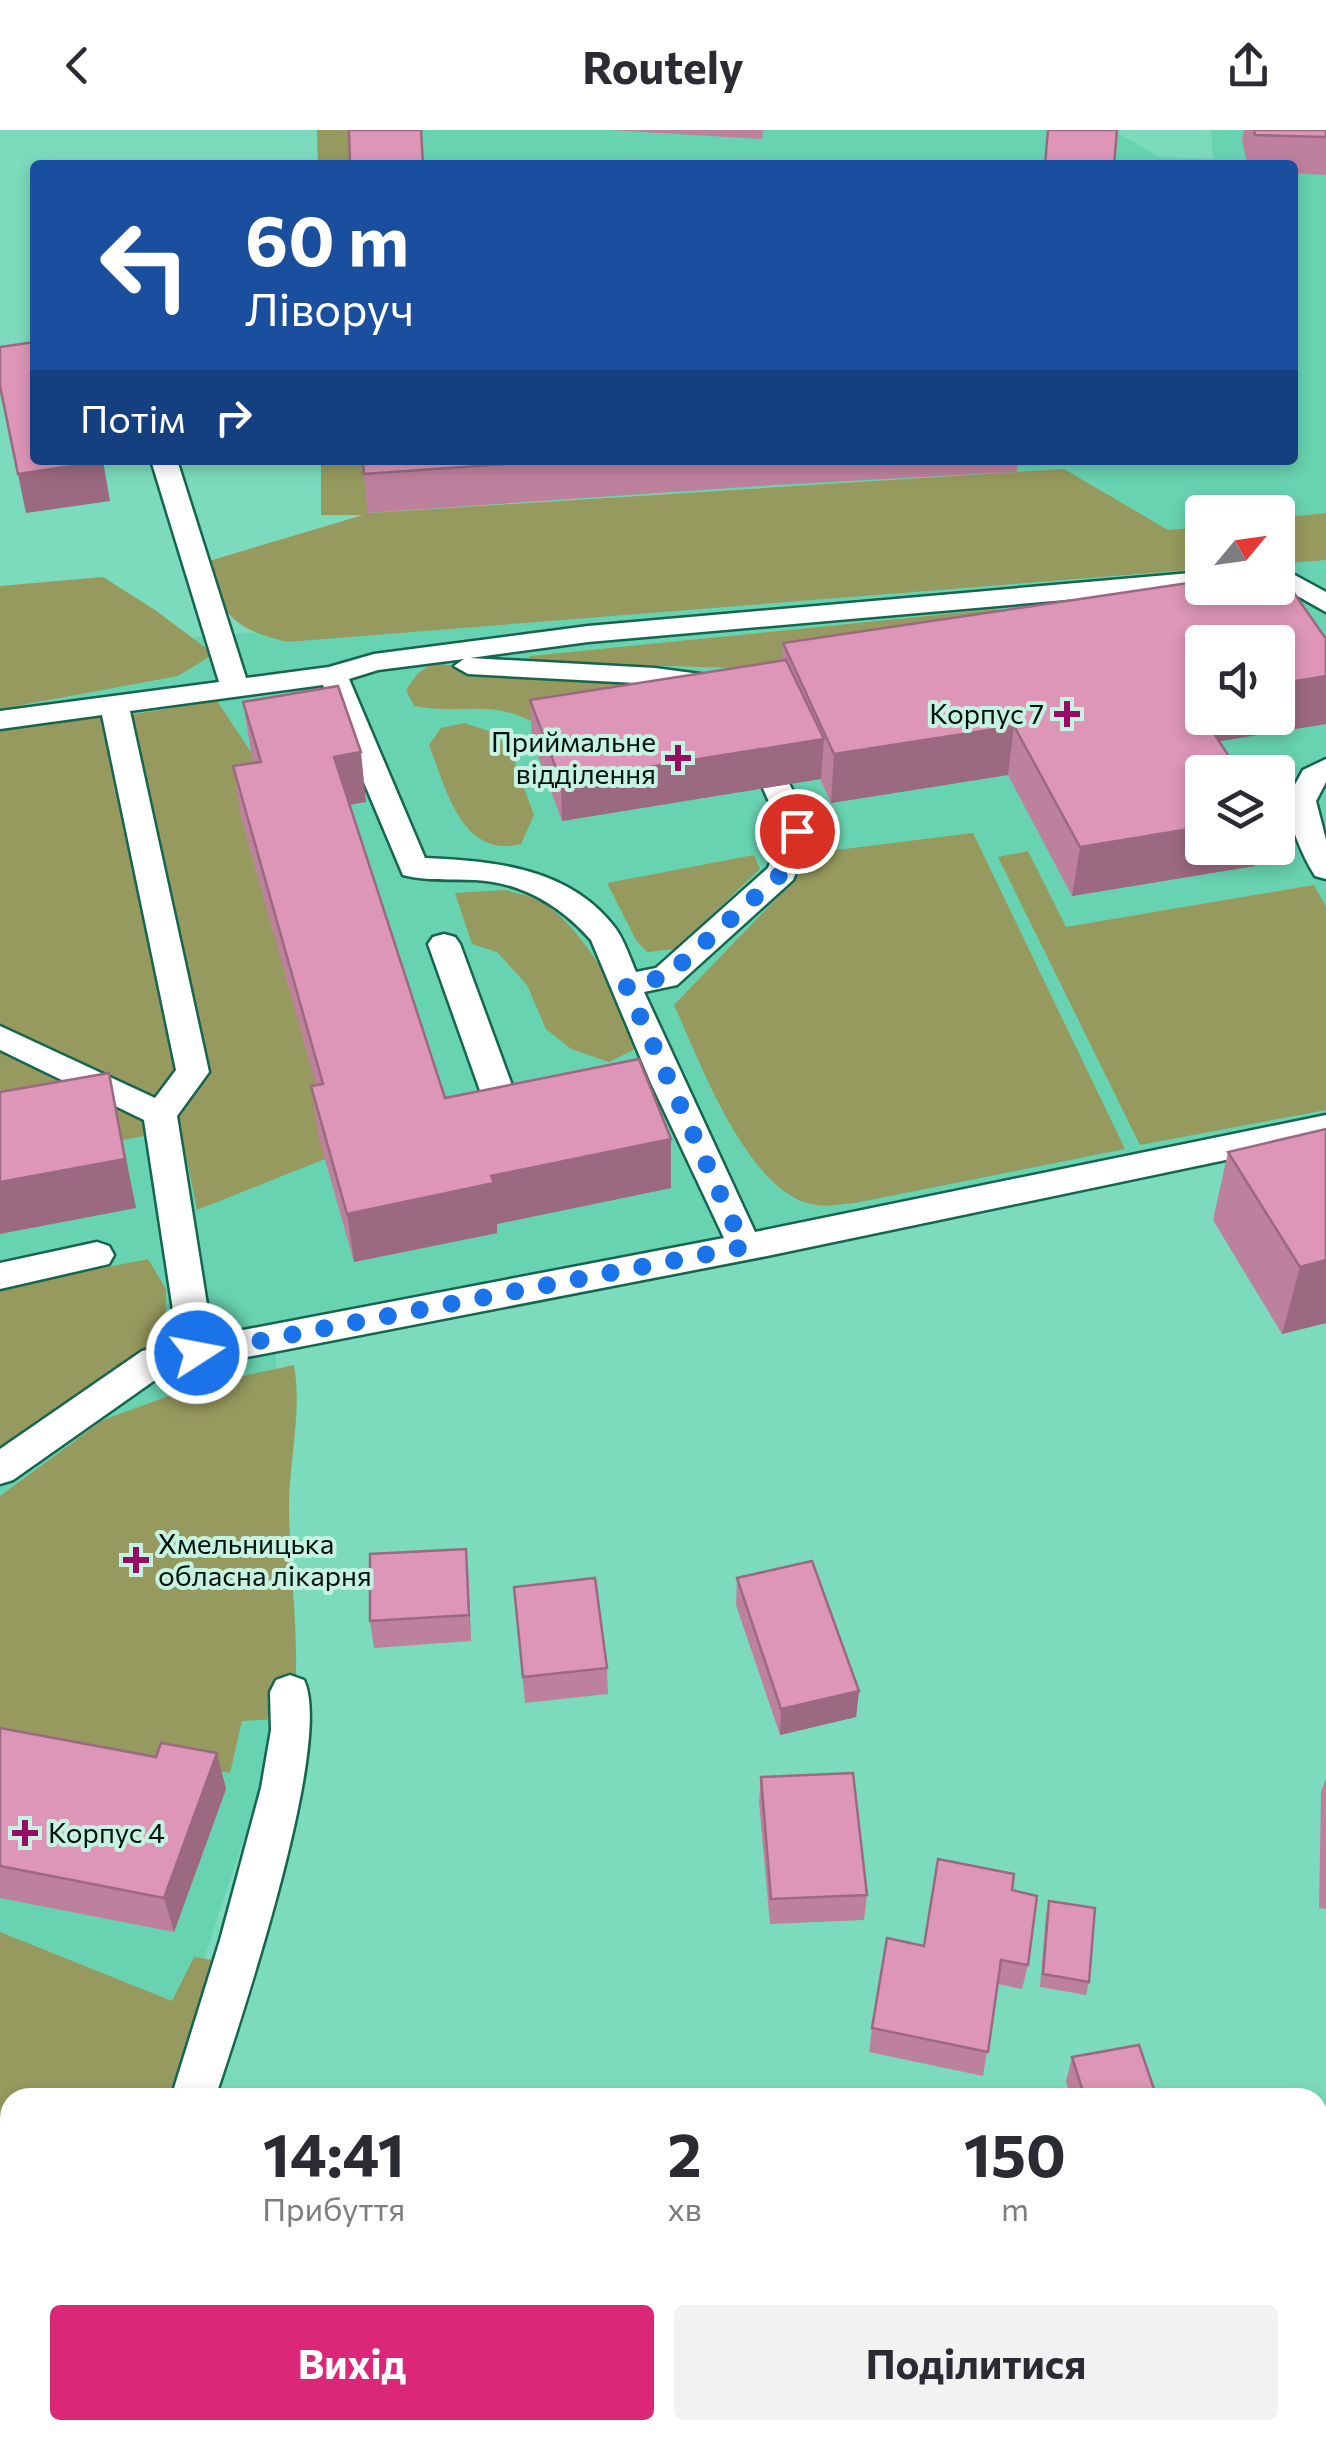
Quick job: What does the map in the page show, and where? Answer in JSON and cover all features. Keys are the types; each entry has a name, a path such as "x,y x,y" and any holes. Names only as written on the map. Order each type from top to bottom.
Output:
{"lane":[{"path":"166,465 235,688"},
{"path":"0,720 333,675 374,662 588,634 1185,581"},
{"path":"1295,585 1326,604"},
{"path":"374,662 717,681 740,707"},
{"path":"333,675 414,868 481,870 537,882 588,916 606,936 667,1082 744,1247"},
{"path":"114,702 126,774 192,1072 160,1114 197,1353"},
{"path":"1326,768 1313,777 1300,801 1309,836 1326,869"},
{"path":"626,985 666,977 782,873 797,831 777,786"},
{"path":"444,944 505,1113 559,1103"},
{"path":"0,1036 160,1114"},
{"path":"631,1089 667,1082"},
{"path":"0,1469 155,1361 744,1247 1326,1128"},
{"path":"0,1276 97,1255"},
{"path":"196,2088 237,1964 284,1776 293,1718 290,1692"}],"shaded area":[{"path":"317,130 1112,130 1160,157 1213,159 1211,130 1326,132 1326,513 1295,516 1295,495 1185,495 1185,529 1168,531 1063,469 321,515 321,465 1298,465 1298,160 318,160"},
{"path":"317,130 352,130 353,160 318,160"},
{"path":"321,465 363,465 369,513 1064,469 1168,530 1185,528 1185,570 287,642 242,625 224,607 209,561 363,515 321,515"},
{"path":"1326,513 1326,560 1295,563 1295,516"},
{"name":"Хмельницька обласна лікарня","path":"1326,551 1326,1143 276,1354 268,1767 161,2088 0,2088 0,652 1185,561 1185,605 1295,605 1295,554"},
{"path":"103,577 214,654 178,676 0,709 0,586"},
{"path":"997,609 1012,646 772,669 527,662 530,656"},
{"path":"432,664 655,676 544,729 495,710 414,706 406,690 418,673"},
{"path":"217,701 251,752 268,811 241,816 330,1133 325,1159 197,1210 178,1116 203,1066 122,716"},
{"path":"114,702 193,1072 160,1133 0,1163 0,720"},
{"path":"464,723 495,733 512,755 534,815 521,844 501,846 484,841 470,831 450,800 429,745 441,728"},
{"path":"973,833 1125,1149 855,1203 822,1206 792,1197 769,1178 729,1123 674,1005 821,852"},
{"path":"1028,851 1066,927 1314,885 1326,907 1326,1110 1140,1145 998,857"},
{"path":"754,855 760,869 676,949 647,952 636,940 607,883"},
{"path":"506,890 536,899 552,909 584,943 612,987 637,1048 609,1062 571,1049 546,1029 527,985 497,952 472,944 455,893"},
{"path":"148,1259 166,1289 165,1338 0,1454 0,1289"},
{"path":"294,1365 296,1416 289,1503 296,1637 293,1718 242,1721 230,1773 34,1734 0,1761 0,1496 103,1420 196,1386"},
{"path":"0,1932 172,2001 194,1957 237,1964 196,2088 0,2088"}],"building":[{"path":"349,130 421,130 423,160 350,160"},
{"path":"1048,130 1117,130 1114,160 1045,160"},
{"path":"1254,130 1326,130 1326,137 1255,135"},
{"path":"30,343 30,465 77,465 18,474 0,386 0,347"},
{"path":"363,465 493,465 364,474"},
{"path":"1185,584 1185,605 1295,605 1295,594 1326,639 1326,676 1295,681 1295,625 1185,625 1185,735 1215,735 1228,755 1185,755 1185,830 1080,847 1014,726 834,754 783,643"},
{"path":"786,660 824,739 561,781 530,700"},
{"path":"338,686 361,752 334,757 445,1098 639,1059 671,1139 491,1176 494,1183 347,1214 311,1086 323,1084 233,766 261,762 243,702"},
{"path":"109,1073 125,1159 0,1182 0,1092"},
{"path":"1326,1129 1326,1260 1300,1267 1228,1152"},
{"path":"466,1549 469,1615 370,1621 370,1554"},
{"path":"812,1561 859,1691 781,1709 737,1578"},
{"path":"595,1578 607,1668 523,1677 514,1587"},
{"path":"0,1728 156,1757 161,1743 217,1753 164,1898 0,1866"},
{"path":"853,1773 867,1895 771,1899 761,1777"},
{"path":"938,1859 1014,1874 1012,1890 1037,1896 1028,1965 1001,1960 988,2052 872,2028 887,1938 924,1946"},
{"path":"1049,1901 1095,1908 1089,1982 1043,1974"},
{"path":"1139,2045 1154,2088 1082,2088 1072,2057"}],"place":[{"name":"Корпус 7","path":"1067,714"},
{"name":"Приймальне відділення","path":"678,758"},
{"name":"Хмельницька обласна лікарня","path":"136,1560"},
{"name":"Корпус 4","path":"25,1833"}],"route":[{"path":"197,1353 744,1247 626,985 666,977 782,873 797,831"}]}
